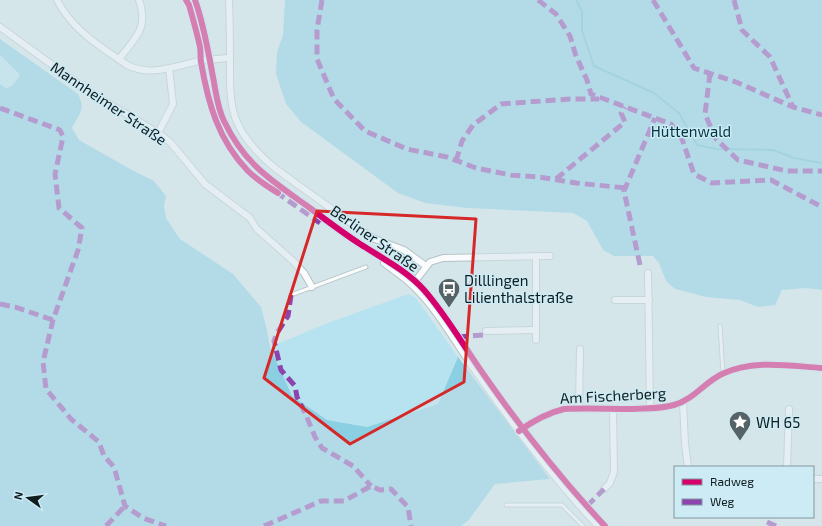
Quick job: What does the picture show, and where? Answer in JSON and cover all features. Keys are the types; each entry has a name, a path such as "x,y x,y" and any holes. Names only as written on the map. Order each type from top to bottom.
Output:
{"street":[{"path":"57,0 67,18 77,28 119,59 136,69 152,71 210,60 230,58"},
{"path":"119,59 139,33 142,26 142,9 139,0"},
{"name":"Berliner Straße","path":"195,0 204,29 218,102 223,119 241,151 254,166 268,178 414,283 480,378 564,481 605,526"},
{"path":"229,0 230,86 232,105 235,117 246,139 276,169 365,233 375,239 404,250 426,266"},
{"name":"Mannheimer Straße","path":"0,27 88,91 158,133 170,142 205,184 250,218 256,228 294,262 312,287"},
{"path":"158,133 173,104 170,68"},
{"path":"414,283 426,266 434,260 443,258 550,256"},
{"path":"536,257 536,340"},
{"path":"648,273 650,408"},
{"path":"615,300 649,300"},
{"path":"486,331 536,330"},
{"name":"Am Fischerberg","path":"579,408 580,349"},
{"name":"Am Fischerberg","path":"521,429 551,412 564,409 650,408 664,407 683,402 723,373 744,367 759,365 822,368"},
{"name":"Am Fischerberg","path":"683,402 688,466"},
{"name":"Am Fischerberg","path":"604,489 610,483 614,472 613,409"},
{"path":"787,466 789,409"},
{"name":"Berliner Straße","path":"521,429 560,484 598,526"}],"lane":[{"path":"291,295 366,267"},
{"path":"720,326 723,373"},
{"path":"506,505 562,505 583,526"}],"highlighted area":[{"path":"317,211 476,219 464,382 350,444 264,378"}],"shaded area":[{"path":"0,55 20,75 12,86 6,88 0,84"},
{"path":"408,294 416,298 458,357 438,404 367,427 327,420 292,396 270,347 325,324"}],"green space":[{"name":"Hüttenwald","path":"285,0 822,0 822,290 806,288 782,290 775,305 758,307 740,300 706,297 675,289 666,281 659,263 653,256 614,256 603,250 587,221 573,213 467,208 425,203 398,193 301,122 286,104 276,74 277,52 283,35"},
{"path":"0,39 78,94 81,104 81,112 72,128 79,140 154,181 166,196 164,206 166,218 180,239 233,274 261,307 270,347 292,396 327,420 367,427 438,404 458,357 550,479 495,484 468,521 461,526 0,526 0,84 6,88 12,86 20,75 0,55"}],"waterway":[{"path":"576,0 582,11 582,31 594,66 654,93 679,113 697,145 716,149 773,150 794,158 822,163"}],"marked path":[{"path":"322,0 317,30 317,59 334,99 365,131 407,149 447,157 476,168 511,175 626,188"},
{"path":"538,0 556,14 570,36 591,94 671,124 682,139 694,174 712,183 771,180 822,207"},
{"path":"653,0 694,68 736,82 793,107 822,115"},
{"path":"734,0 742,30 770,57 793,107"},
{"path":"710,73 705,114 716,139 738,160 787,171 822,171"},
{"path":"456,161 462,141 473,125 501,104 570,99 599,99"},
{"path":"556,179 625,122 621,113 625,107"},
{"path":"0,108 60,130 63,137 55,174 59,208 82,228 78,250 53,320 43,362 46,389 71,419 99,442 104,456 114,467 125,506 143,518 166,526"},
{"path":"640,265 624,191 655,118"},
{"path":"276,192 320,223"},
{"path":"291,295 288,316 277,333 274,341 281,370 295,386 297,397 315,437 322,448 353,466 371,486"},
{"path":"0,304 15,307 53,320"},
{"path":"458,337 483,335 486,331"},
{"path":"264,526 321,501 344,501 371,486 380,490 391,489 408,507 411,526"},
{"path":"587,506 604,489"},
{"path":"106,526 125,506"},
{"path":"767,522 776,526"}],"cycle path":[{"path":"186,0 189,5 199,42 207,92 222,134 229,147 248,171 278,193"},
{"path":"195,0 206,38 220,110 232,136 241,149 271,180 360,244 394,265 424,290 448,321 484,375 527,434 557,472 605,526"},
{"path":"519,431 540,418 564,409 658,408 681,403 716,377 734,369 746,366 784,365 822,368"}],"place":[{"name":"Dilllingen Lilienthalstraße","path":"449,308"},
{"name":"WH 65","path":"740,442"}]}
